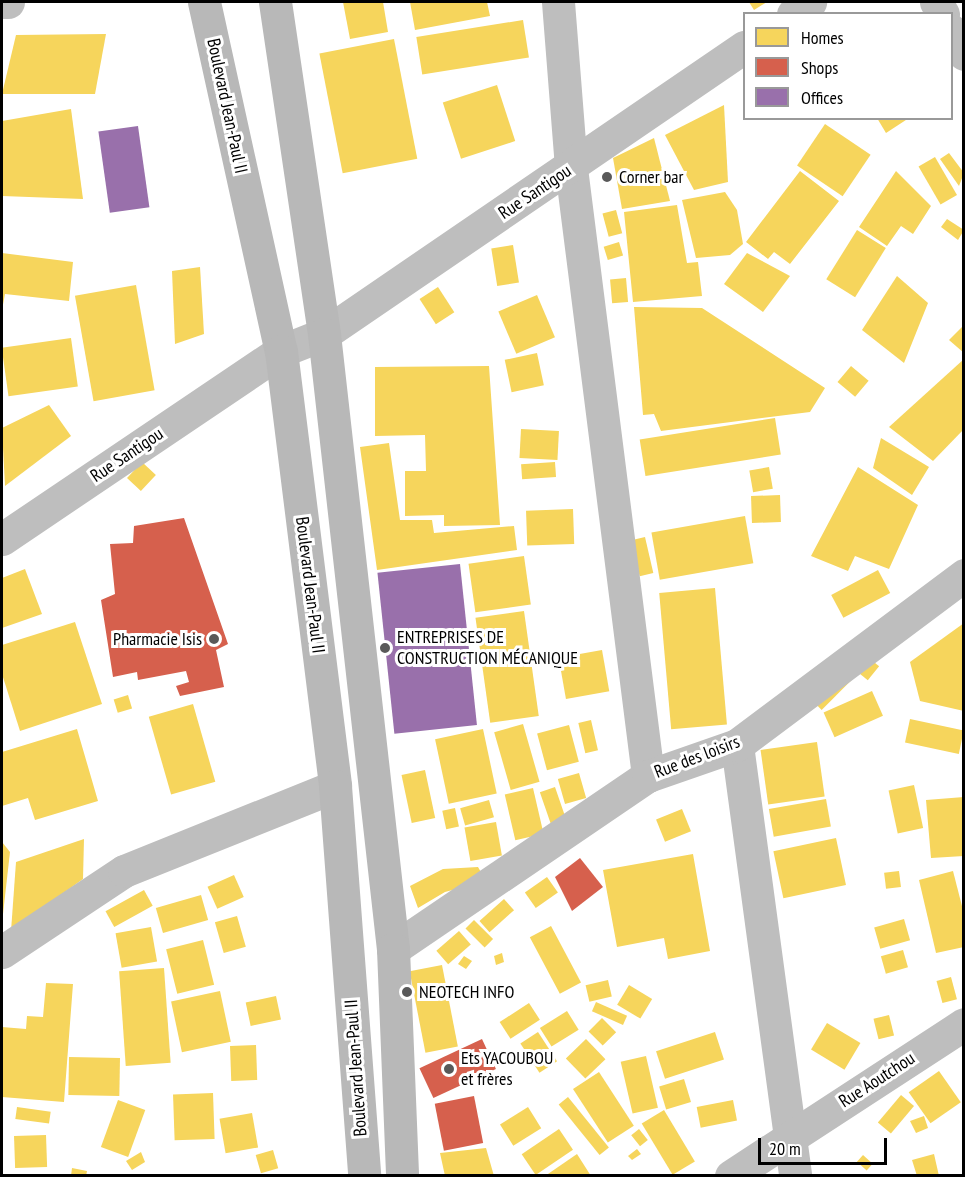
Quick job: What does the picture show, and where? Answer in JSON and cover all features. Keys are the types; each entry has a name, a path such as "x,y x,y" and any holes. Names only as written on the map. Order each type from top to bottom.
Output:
{"main road":[{"name":"Boulevard Jean-Paul II","path":"204,2 281,351 335,786 364,1176"},
{"path":"275,2 324,334 393,949 402,1176"}],"street":[{"path":"2,2 8,2"},
{"path":"558,2 571,168 648,776"},
{"path":"796,12 810,2"},
{"path":"953,35 963,54"},
{"name":"Rue Santigou","path":"7,524 281,351 324,334 571,168 743,48"},
{"name":"Rue des loisirs","path":"393,949 648,776 737,745 963,575"},
{"path":"737,745 795,1176"},
{"path":"2,952 124,871 335,786"},
{"name":"Rue Aoutchou","path":"731,1176 963,1024"}],"building: Homes":[{"path":"343,2 383,2 388,32 350,39"},
{"path":"410,2 487,2 490,16 415,30"},
{"path":"749,2 767,2 754,10"},
{"path":"523,20 529,58 422,74 416,37"},
{"path":"106,34 95,94 2,94 16,35"},
{"path":"394,39 417,159 343,173 319,54"},
{"path":"497,85 515,141 461,159 443,103"},
{"path":"724,105 728,182 694,190 665,135"},
{"path":"71,109 83,199 2,196 2,121"},
{"path":"878,120 906,120 886,133"},
{"path":"825,124 871,155 843,196 797,165"},
{"path":"654,138 670,201 622,209 613,158"},
{"path":"949,153 964,173 959,186 940,159"},
{"path":"935,157 957,195 941,205 919,166"},
{"path":"800,171 839,201 790,264 774,252 768,259 746,242"},
{"path":"896,171 931,206 913,234 901,226 887,246 859,227"},
{"path":"725,192 737,210 743,244 730,255 696,258 682,200"},
{"path":"677,205 687,263 698,262 702,296 633,302 624,212"},
{"path":"616,210 622,233 609,237 602,214"},
{"path":"947,219 964,230 958,240 941,227"},
{"path":"857,230 886,248 855,297 826,279"},
{"path":"619,242 623,255 608,260 604,247"},
{"path":"513,245 519,283 497,286 491,248"},
{"path":"2,253 73,262 69,301 5,294 2,310"},
{"path":"747,253 790,276 763,312 724,284"},
{"path":"200,267 204,334 175,344 172,271"},
{"path":"897,276 928,303 904,363 862,330"},
{"path":"626,278 628,302 612,303 610,279"},
{"path":"136,285 155,390 94,401 75,296"},
{"path":"438,287 454,312 436,324 420,299"},
{"path":"537,295 555,337 516,354 498,311"},
{"path":"634,307 702,308 825,388 810,412 661,431 654,414 643,415"},
{"path":"964,325 964,353 949,340"},
{"path":"71,338 78,387 9,396 2,348"},
{"path":"537,353 544,385 512,392 505,360"},
{"path":"964,359 964,429 933,461 889,427"},
{"path":"489,366 500,525 444,526 444,515 405,516 405,471 426,471 425,435 375,436 375,367"},
{"path":"851,366 869,381 855,397 838,382"},
{"path":"49,405 71,436 5,486 2,428"},
{"path":"775,418 781,455 645,476 640,439"},
{"path":"521,429 559,431 557,460 519,458"},
{"path":"881,438 929,467 912,495 873,468"},
{"path":"389,443 400,520 432,520 434,533 514,526 517,550 377,570 360,447"},
{"path":"142,462 156,475 141,491 127,478"},
{"path":"555,462 556,477 522,479 521,464"},
{"path":"769,467 773,489 753,492 749,470"},
{"path":"858,467 918,505 889,569 855,556 848,571 811,556"},
{"path":"780,495 781,522 752,523 751,496"},
{"path":"573,509 574,544 527,546 526,511"},
{"path":"745,516 753,563 660,580 651,532"},
{"path":"645,537 653,573 640,576 631,540"},
{"path":"524,556 531,605 475,612 469,564"},
{"path":"25,569 42,614 2,628 2,578"},
{"path":"878,570 890,593 843,618 831,595"},
{"path":"715,588 727,724 671,729 659,593"},
{"path":"524,611 539,716 490,723 475,618"},
{"path":"75,622 102,704 20,731 2,674 2,645"},
{"path":"964,623 964,711 920,701 910,662"},
{"path":"602,650 609,691 566,699 559,658"},
{"path":"869,658 879,666 868,680 858,672"},
{"path":"845,671 853,679 822,710 814,702"},
{"path":"872,691 883,716 835,737 824,713"},
{"path":"128,695 132,708 118,713 114,699"},
{"path":"193,704 215,782 171,795 149,717"},
{"path":"910,719 964,730 959,754 905,742"},
{"path":"591,720 598,750 585,753 578,723"},
{"path":"523,724 540,782 511,790 494,732"},
{"path":"569,725 579,762 547,770 537,734"},
{"path":"77,729 98,801 35,820 28,798 2,806 2,752"},
{"path":"483,729 497,794 449,804 435,739"},
{"path":"817,742 825,796 768,804 761,750"},
{"path":"425,770 435,818 412,823 402,775"},
{"path":"579,773 586,798 565,804 558,779"},
{"path":"914,785 923,828 898,833 889,790"},
{"path":"555,787 566,819 551,824 540,792"},
{"path":"533,788 544,834 515,840 505,795"},
{"path":"964,797 964,856 931,858 926,800"},
{"path":"826,799 831,827 774,837 769,809"},
{"path":"489,800 494,817 465,826 460,808"},
{"path":"455,808 459,827 446,829 442,811"},
{"path":"682,809 691,831 665,842 656,819"},
{"path":"496,822 502,855 470,861 464,828"},
{"path":"836,838 846,885 783,898 773,851"},
{"path":"84,839 83,879 11,931 16,862"},
{"path":"2,842 10,852 3,914 2,914"},
{"path":"693,854 710,951 668,959 664,938 617,947 603,870"},
{"path":"478,867 486,881 445,892 418,908 410,886 443,869"},
{"path":"899,871 901,887 886,889 884,873"},
{"path":"953,871 964,914 964,947 936,953 919,880"},
{"path":"234,875 244,897 217,909 208,887"},
{"path":"547,877 558,893 536,908 525,892"},
{"path":"144,890 153,906 114,927 106,911"},
{"path":"201,895 208,920 163,933 156,908"},
{"path":"504,899 514,910 490,932 479,921"},
{"path":"237,916 246,947 224,953 215,922"},
{"path":"904,919 910,940 880,949 874,928"},
{"path":"474,920 493,939 485,948 466,928"},
{"path":"551,926 581,983 560,994 530,937"},
{"path":"151,927 157,961 122,968 116,933"},
{"path":"459,931 471,945 448,964 436,951"},
{"path":"203,940 214,985 177,994 166,949"},
{"path":"903,950 908,967 886,974 881,956"},
{"path":"502,953 504,962 496,965 494,956"},
{"path":"464,956 472,961 466,969 458,964"},
{"path":"442,965 458,1046 425,1053 410,971"},
{"path":"164,968 171,1063 126,1066 119,971"},
{"path":"951,977 957,999 942,1003 937,981"},
{"path":"608,980 612,997 589,1002 586,985"},
{"path":"46,983 73,984 64,1102 2,1097 2,1027 26,1029 27,1016 43,1017"},
{"path":"629,985 652,999 640,1019 617,1005"},
{"path":"220,991 231,1042 182,1052 171,1001"},
{"path":"276,996 281,1019 251,1026 246,1002"},
{"path":"596,1002 627,1016 623,1025 592,1011"},
{"path":"529,1003 540,1020 511,1039 500,1022"},
{"path":"567,1011 579,1030 552,1047 540,1028"},
{"path":"889,1015 894,1035 879,1039 873,1019"},
{"path":"602,1018 616,1032 603,1046 589,1031"},
{"path":"827,1023 860,1043 844,1070 811,1050"},
{"path":"538,1032 557,1061 539,1073 520,1043"},
{"path":"715,1032 724,1060 665,1079 656,1051"},
{"path":"586,1039 605,1059 585,1079 566,1058"},
{"path":"256,1045 257,1080 231,1081 230,1046"},
{"path":"646,1056 658,1108 633,1113 621,1062"},
{"path":"69,1057 120,1058 119,1096 68,1095"},
{"path":"939,1071 961,1102 930,1123 909,1092"},
{"path":"599,1072 634,1126 608,1143 573,1089"},
{"path":"684,1079 691,1102 666,1110 659,1087"},
{"path":"213,1093 215,1139 175,1140 173,1094"},
{"path":"901,1095 914,1106 891,1134 878,1123"},
{"path":"568,1097 609,1148 600,1155 559,1105"},
{"path":"118,1100 145,1110 128,1157 101,1147"},
{"path":"733,1100 737,1121 701,1128 697,1107"},
{"path":"17,1107 51,1112 49,1124 15,1119"},
{"path":"528,1107 541,1128 513,1146 500,1124"},
{"path":"664,1110 695,1161 673,1175 642,1123"},
{"path":"252,1113 258,1147 226,1153 220,1119"},
{"path":"924,1116 928,1128 916,1133 910,1121"},
{"path":"559,1129 573,1150 536,1175 522,1154"},
{"path":"639,1129 648,1140 640,1146 631,1135"},
{"path":"46,1135 47,1167 15,1168 14,1136"},
{"path":"486,1148 494,1176 445,1176 440,1153"},
{"path":"637,1149 641,1154 632,1160 628,1156"},
{"path":"273,1150 278,1168 261,1173 256,1155"},
{"path":"141,1152 145,1162 132,1170 126,1161"},
{"path":"577,1154 591,1176 545,1176"},
{"path":"934,1154 939,1176 917,1176 912,1160"},
{"path":"863,1155 873,1164 867,1170 857,1162"},
{"path":"72,1168 87,1171 86,1176 71,1176"}],"building: Shops":[{"path":"184,518 228,644 216,650 224,687 180,696 176,686 189,682 186,671 138,680 137,672 113,677 101,600 115,594 110,544 133,543 134,526"},
{"path":"580,858 603,887 572,911 555,877"},
{"path":"482,1039 496,1069 433,1098 419,1068"},
{"path":"474,1096 483,1143 444,1151 435,1104"}],"building: Offices":[{"path":"138,126 149,207 110,213 98,132"},
{"path":"460,564 477,725 394,734 377,573"}],"place":[{"name":"Corner bar","path":"607,177"},
{"name":"Pharmacie Isis","path":"214,639"},
{"name":"ENTREPRISES DE CONSTRUCTION MÉCANIQUE","path":"385,648"},
{"name":"NEOTECH INFO","path":"407,992"},
{"name":"Ets YACOUBOU et frères","path":"449,1069"}]}
